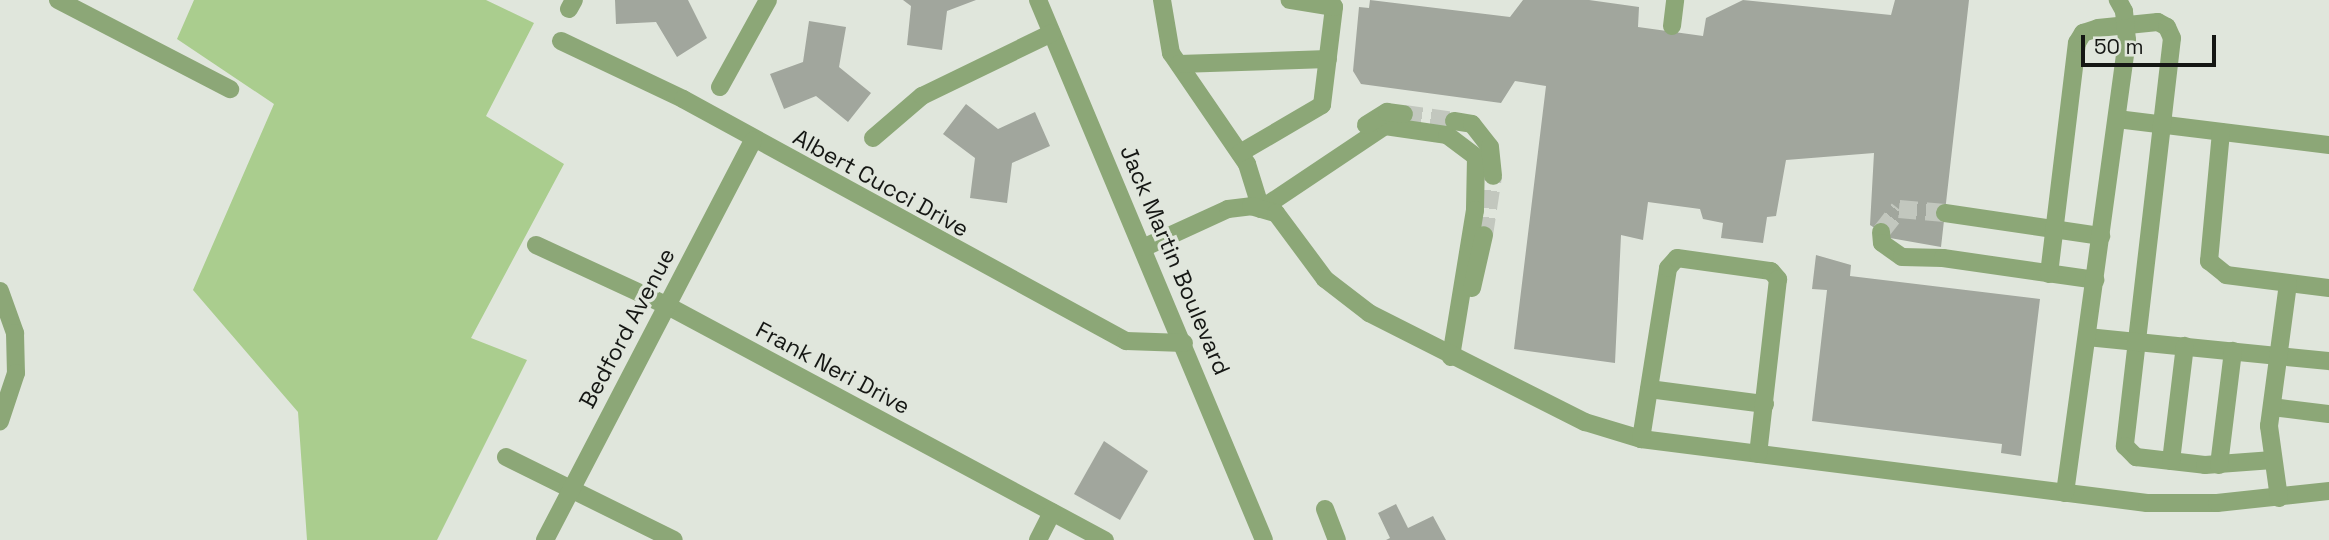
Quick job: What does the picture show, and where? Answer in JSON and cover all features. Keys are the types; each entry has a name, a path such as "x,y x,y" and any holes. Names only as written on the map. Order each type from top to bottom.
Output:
{"street":[{"path":"58,0 230,89"},
{"path":"720,87 768,0"},
{"name":"Jack Martin Boulevard","path":"1038,0 1145,247 1264,540"},
{"path":"1162,0 1165,27 1179,64 1240,153 1261,209"},
{"path":"1240,153 1322,105 1334,7 1290,0"},
{"path":"1672,26 1675,0"},
{"path":"2065,494 2117,120 2126,24 2118,0"},
{"path":"2049,274 2077,43 2083,33 2126,24 2158,22 2168,27 2172,38 2134,341 2125,446 2136,457 2171,461 2219,465 2273,460"},
{"path":"873,138 922,96 1052,33"},
{"name":"Albert Cucci Drive","path":"561,41 683,99 753,141 1126,341 1184,343"},
{"path":"1179,64 1328,59"},
{"path":"1361,142 1366,125 1387,112 1404,114"},
{"path":"2117,120 2329,145"},
{"path":"1454,121 1472,124 1490,147 1493,176"},
{"path":"1261,209 1385,126 1447,135 1476,157 1475,210 1451,357"},
{"path":"2221,132 2209,261 2225,275 2329,288"},
{"name":"Bedford Avenue","path":"545,540 753,141"},
{"path":"1145,247 1228,209 1261,209 1276,214 1344,298 1451,357 1586,422 1641,439 2147,503 2279,498 2329,491"},
{"path":"1945,213 2101,236"},
{"path":"1881,232 1882,243 1902,257 2095,280"},
{"path":"1460,305 1471,289 1484,235"},
{"name":"Frank Neri Drive","path":"536,245 666,305 1105,540"},
{"path":"1641,439 1671,262 1677,258 1771,271 1780,286 1758,454"},
{"path":"2279,498 2273,460 2272,407 2288,283"},
{"path":"0,291 15,333 16,373 0,421"},
{"path":"2087,337 2329,361"},
{"path":"2171,461 2185,346"},
{"path":"2219,465 2233,351"},
{"path":"1649,389 1765,404"},
{"path":"2272,407 2329,414"},
{"path":"506,457 572,487 674,540"},
{"path":"1325,509 1337,540"},
{"path":"1038,540 1052,512"}],"green space":[{"path":"194,0 486,0 534,23 486,116 564,164 471,338 527,360 437,540 307,540 298,412 193,290 274,104 177,39"}],"building":[{"path":"615,0 688,0 707,38 677,57 656,22 616,24"},
{"path":"903,0 976,0 947,11 942,50 907,45 911,6"},
{"path":"1370,0 1510,17 1523,0 1589,0 1639,7 1638,27 1703,36 1706,18 1743,0 1891,15 1895,0 1969,0 1941,247 1890,238 1870,225 1874,153 1786,160 1776,216 1767,217 1763,243 1721,238 1723,223 1703,219 1700,209 1648,202 1643,240 1621,235 1615,363 1514,349 1546,86 1515,81 1501,103 1361,84 1353,71 1359,7 1369,8"},
{"path":"809,21 846,27 839,67 871,93 848,122 816,96 784,109 770,74 803,62"},
{"path":"966,104 998,129 1035,112 1050,146 1012,163 1007,203 970,198 975,158 943,134"},
{"path":"1816,255 1851,265 1850,276 2040,299 2021,456 2001,453 2002,444 1812,421 1827,290 1812,289"},
{"path":"1104,441 1148,471 1120,520 1074,494"},
{"path":"1396,504 1408,528 1433,516 1446,540 1386,540 1390,538 1378,513"}],"tunnel":[{"path":"1404,114 1454,121"},
{"path":"1484,235 1493,176"},
{"path":"1881,232 1899,209 1945,213"}]}
